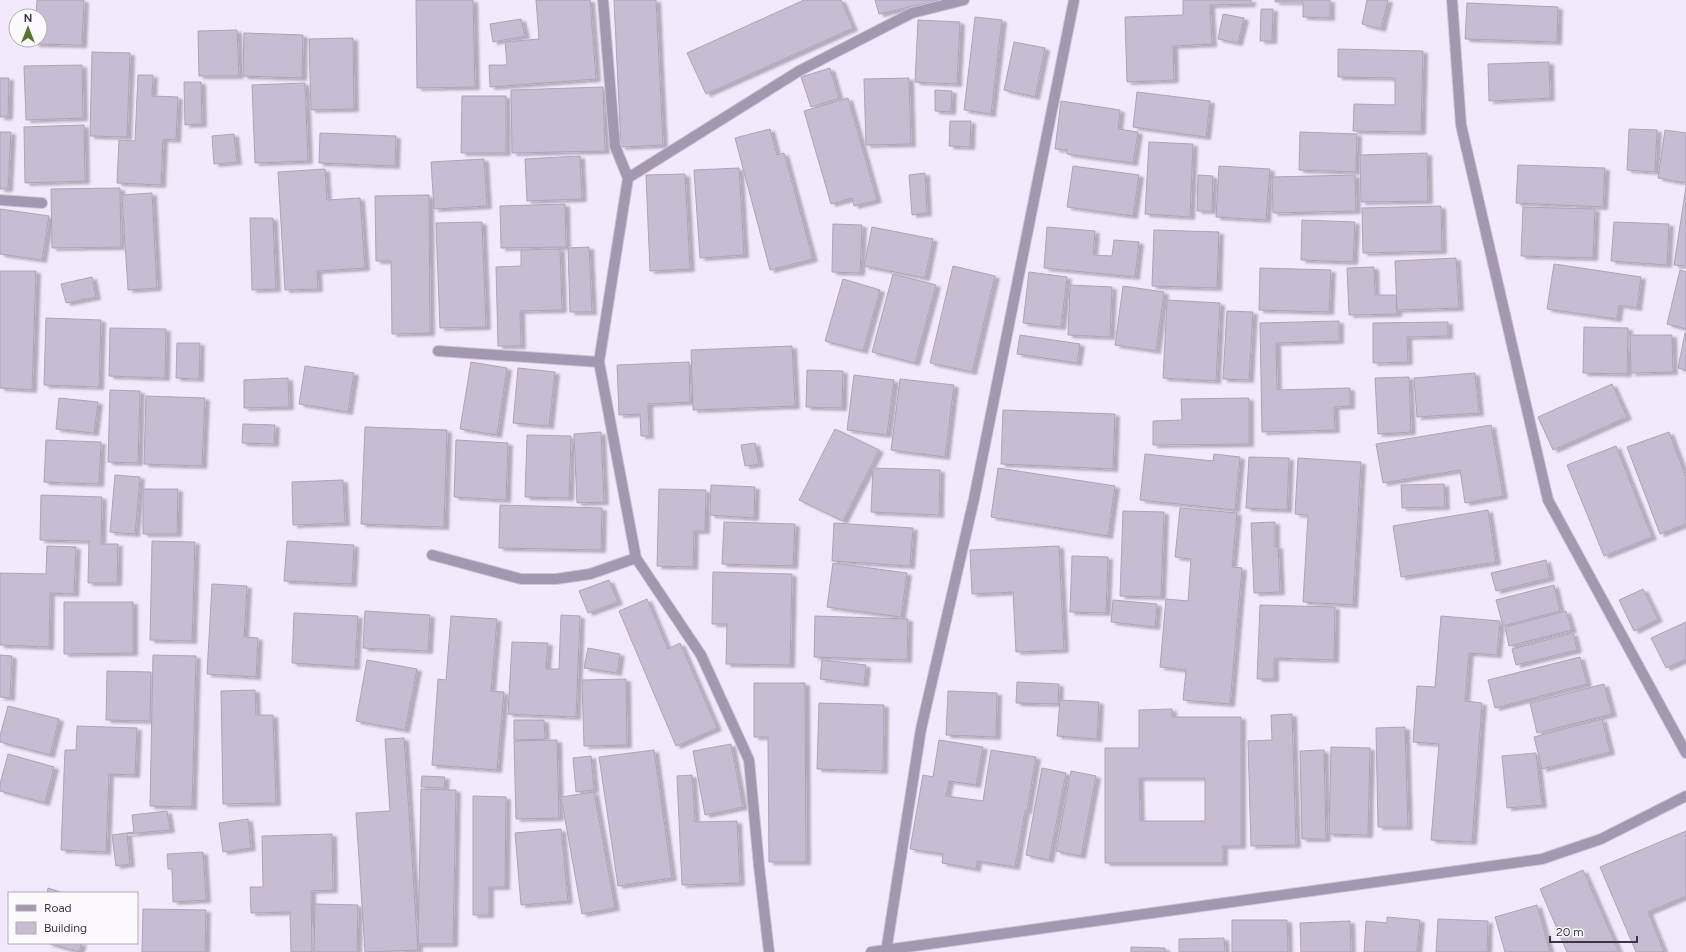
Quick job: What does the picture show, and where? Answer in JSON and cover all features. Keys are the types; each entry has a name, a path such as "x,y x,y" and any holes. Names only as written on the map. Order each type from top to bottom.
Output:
{"street":[{"path":"603,0 615,146 628,178 600,362 636,558 700,655 749,760 759,866 770,952"},
{"path":"628,178 799,71 912,13 964,0"},
{"path":"886,951 921,729 974,499 1074,0"},
{"path":"1452,0 1461,125 1548,500 1686,753"},
{"path":"0,200 42,203"},
{"path":"438,351 600,362"},
{"path":"432,555 521,579 556,579 590,574 636,558"},
{"path":"872,952 1542,859 1601,839 1686,796"}],"building":[{"path":"37,0 84,0 82,45 48,44 48,8 36,8"},
{"path":"416,0 473,0 475,87 417,88"},
{"path":"536,0 590,0 596,79 490,87 489,65 507,65 505,42 539,39"},
{"path":"614,0 656,0 663,145 621,147"},
{"path":"804,0 841,0 853,28 706,94 687,53"},
{"path":"875,0 939,0 879,14"},
{"path":"1183,0 1251,0 1251,4 1210,5 1212,44 1173,46 1174,80 1127,82 1125,17 1183,15"},
{"path":"1275,0 1330,0 1330,18 1303,17 1303,2 1275,2"},
{"path":"1367,0 1388,0 1381,29 1362,24"},
{"path":"1467,3 1558,7 1557,42 1465,39"},
{"path":"1261,9 1273,9 1272,41 1260,41"},
{"path":"1223,14 1244,18 1238,43 1218,39"},
{"path":"975,17 1002,20 991,114 964,110"},
{"path":"521,19 525,36 493,42 490,24"},
{"path":"918,20 960,22 957,84 915,82"},
{"path":"237,30 239,76 199,76 198,31"},
{"path":"244,33 303,35 302,78 243,76"},
{"path":"353,38 354,109 311,110 309,39"},
{"path":"1014,42 1045,48 1035,97 1004,90"},
{"path":"1338,49 1423,51 1421,132 1353,131 1354,104 1395,105 1395,78 1338,77"},
{"path":"92,52 130,53 127,137 90,136"},
{"path":"1549,62 1550,98 1489,101 1488,64"},
{"path":"82,65 83,118 26,120 24,66"},
{"path":"830,68 839,98 811,107 801,77"},
{"path":"138,75 153,75 152,96 178,97 176,140 163,139 161,185 117,183 119,140 135,141"},
{"path":"0,78 9,78 8,117 0,117"},
{"path":"909,78 911,144 866,145 864,79"},
{"path":"184,82 201,82 202,124 185,125"},
{"path":"305,83 308,161 255,163 252,85"},
{"path":"603,87 605,151 512,153 511,90"},
{"path":"935,90 952,91 951,112 935,111"},
{"path":"1137,92 1210,101 1206,137 1133,127"},
{"path":"462,96 506,96 506,153 461,153"},
{"path":"848,98 877,200 854,206 852,198 831,204 804,111"},
{"path":"1061,101 1120,110 1118,129 1138,132 1133,163 1067,154 1067,150 1055,149"},
{"path":"950,121 971,121 970,147 949,146"},
{"path":"84,125 85,181 25,183 24,127"},
{"path":"770,129 777,155 784,153 813,259 770,270 735,138"},
{"path":"1629,129 1657,130 1655,172 1627,170"},
{"path":"1665,130 1686,133 1686,183 1658,178"},
{"path":"0,132 11,132 8,189 0,189"},
{"path":"1300,132 1357,134 1356,172 1299,170"},
{"path":"320,133 396,136 395,166 319,163"},
{"path":"234,134 237,162 214,164 212,136"},
{"path":"1149,142 1193,144 1190,217 1145,214"},
{"path":"1427,153 1428,201 1361,202 1360,155"},
{"path":"580,156 582,199 527,201 525,159"},
{"path":"484,159 487,206 434,209 431,162"},
{"path":"1518,165 1605,168 1603,207 1516,203"},
{"path":"1073,166 1139,175 1133,216 1067,207"},
{"path":"1219,166 1270,169 1266,220 1216,217"},
{"path":"739,168 744,255 700,258 694,170"},
{"path":"325,169 327,200 360,198 365,268 317,271 318,289 285,290 278,172"},
{"path":"925,173 927,213 912,215 909,175"},
{"path":"685,174 690,269 650,271 646,175"},
{"path":"1198,175 1213,176 1212,211 1197,211"},
{"path":"1355,175 1356,211 1273,213 1272,177"},
{"path":"1686,187 1686,266 1674,265"},
{"path":"120,188 121,247 52,248 51,189"},
{"path":"152,193 157,288 128,290 122,195"},
{"path":"429,195 430,333 392,334 391,261 376,261 375,196"},
{"path":"565,204 566,247 501,248 500,206"},
{"path":"1441,206 1442,251 1363,253 1362,208"},
{"path":"1523,207 1595,209 1593,258 1521,256"},
{"path":"0,209 49,216 42,260 0,254"},
{"path":"250,218 273,218 276,289 252,290"},
{"path":"1302,220 1355,222 1353,262 1301,260"},
{"path":"482,222 486,327 440,328 436,223"},
{"path":"1614,222 1669,224 1667,265 1611,261"},
{"path":"833,224 862,225 860,273 832,272"},
{"path":"872,227 933,239 925,278 864,266"},
{"path":"1047,227 1095,231 1093,255 1112,256 1114,240 1139,242 1135,277 1044,268"},
{"path":"1154,230 1219,232 1217,288 1152,286"},
{"path":"589,247 592,312 570,312 568,248"},
{"path":"560,249 562,310 520,311 521,346 498,346 496,267 521,266 521,250"},
{"path":"1456,258 1459,308 1397,310 1395,261"},
{"path":"1554,264 1641,277 1637,308 1619,305 1617,319 1547,309"},
{"path":"953,266 995,276 972,372 930,363"},
{"path":"1374,267 1375,295 1396,295 1397,314 1349,315 1347,268"},
{"path":"1260,268 1331,270 1329,312 1259,310"},
{"path":"1680,270 1686,272 1686,329 1667,324"},
{"path":"0,271 36,271 32,390 0,388"},
{"path":"1029,272 1067,277 1061,327 1023,323"},
{"path":"893,274 936,285 915,363 872,352"},
{"path":"92,277 96,297 66,303 61,284"},
{"path":"843,279 880,290 863,351 825,341"},
{"path":"1070,285 1112,287 1110,337 1068,335"},
{"path":"1123,286 1164,292 1156,351 1115,345"},
{"path":"1167,300 1220,303 1216,381 1163,378"},
{"path":"1227,311 1253,312 1249,380 1223,379"},
{"path":"46,318 101,320 99,387 44,385"},
{"path":"1339,321 1339,341 1276,343 1277,390 1350,388 1350,406 1334,407 1335,430 1262,432 1260,323"},
{"path":"1448,322 1448,336 1407,337 1408,362 1373,363 1373,323"},
{"path":"1584,327 1628,328 1627,374 1583,373"},
{"path":"110,328 166,329 165,378 109,376"},
{"path":"1686,333 1686,370 1678,368"},
{"path":"1020,335 1080,344 1077,363 1017,354"},
{"path":"1630,335 1672,335 1673,372 1631,373"},
{"path":"177,343 200,343 199,379 176,378"},
{"path":"792,346 795,406 693,410 691,350"},
{"path":"471,362 507,368 497,435 460,429"},
{"path":"689,362 690,402 648,404 649,436 641,436 640,414 619,415 617,365"},
{"path":"305,366 354,373 348,412 299,404"},
{"path":"518,368 555,372 549,426 513,423"},
{"path":"807,370 843,371 842,408 806,407"},
{"path":"1475,373 1479,413 1417,417 1414,378"},
{"path":"854,375 894,380 887,435 847,430"},
{"path":"1409,377 1411,432 1378,434 1375,378"},
{"path":"288,378 289,407 244,408 244,380"},
{"path":"900,379 954,385 945,457 891,450"},
{"path":"1612,384 1627,417 1553,450 1538,417"},
{"path":"110,390 140,391 138,463 108,462"},
{"path":"146,396 205,398 202,466 144,464"},
{"path":"59,398 98,402 94,433 56,429"},
{"path":"1249,398 1249,444 1153,445 1153,421 1182,420 1181,399"},
{"path":"1003,410 1115,414 1113,469 1001,464"},
{"path":"243,424 275,425 274,444 242,443"},
{"path":"1491,425 1503,496 1465,503 1460,470 1383,483 1376,444"},
{"path":"365,427 447,430 444,527 361,524"},
{"path":"835,429 879,450 843,521 799,500"},
{"path":"601,432 604,502 577,503 574,434"},
{"path":"1669,432 1686,477 1686,524 1660,534 1627,447"},
{"path":"527,435 571,436 569,498 525,497"},
{"path":"46,440 101,442 99,484 44,482"},
{"path":"456,440 508,443 506,500 454,497"},
{"path":"755,443 759,464 745,466 741,445"},
{"path":"1616,446 1652,537 1604,556 1567,465"},
{"path":"1145,454 1213,461 1214,454 1240,457 1235,510 1140,500"},
{"path":"1249,457 1289,458 1287,510 1246,508"},
{"path":"1298,458 1361,462 1353,605 1303,602 1308,515 1295,514"},
{"path":"873,468 940,470 939,515 871,512"},
{"path":"998,468 1115,486 1108,536 991,517"},
{"path":"115,475 140,477 135,534 110,532"},
{"path":"343,480 345,523 293,525 292,482"},
{"path":"1444,484 1445,507 1402,508 1401,485"},
{"path":"711,485 755,487 754,518 710,515"},
{"path":"143,489 178,489 177,534 143,534"},
{"path":"659,489 706,490 705,531 694,531 693,567 657,566"},
{"path":"41,495 102,497 101,544 118,544 117,583 88,583 89,541 40,540"},
{"path":"500,505 602,508 601,550 499,548"},
{"path":"1180,508 1237,513 1232,567 1242,568 1230,704 1183,700 1186,670 1160,667 1166,599 1188,601 1191,559 1175,557"},
{"path":"1488,510 1496,562 1401,577 1393,526"},
{"path":"1123,511 1164,512 1161,597 1120,596"},
{"path":"724,522 795,524 793,566 722,564"},
{"path":"1275,522 1275,547 1278,546 1280,592 1254,593 1251,523"},
{"path":"834,523 913,528 910,566 832,561"},
{"path":"152,541 195,542 192,641 150,640"},
{"path":"287,541 354,545 352,584 284,581"},
{"path":"47,546 76,547 74,594 50,593 49,647 0,645 0,573 46,574"},
{"path":"1059,546 1064,650 1016,652 1013,592 972,594 970,550"},
{"path":"1072,556 1108,557 1106,613 1070,612"},
{"path":"1546,560 1550,578 1496,591 1491,573"},
{"path":"833,563 907,573 901,617 827,607"},
{"path":"713,572 792,574 790,665 726,664 727,624 712,624"},
{"path":"609,580 618,602 588,613 579,591"},
{"path":"212,584 247,586 244,637 258,638 256,677 207,674"},
{"path":"1554,585 1560,611 1503,626 1496,600"},
{"path":"1643,589 1658,619 1634,631 1619,600"},
{"path":"647,599 668,649 680,643 717,728 676,746 619,611"},
{"path":"1113,600 1157,604 1155,627 1111,622"},
{"path":"64,602 133,602 133,653 64,654"},
{"path":"1260,605 1335,607 1334,660 1274,658 1274,679 1257,679"},
{"path":"365,611 430,615 428,651 363,648"},
{"path":"1566,611 1572,630 1509,646 1505,627"},
{"path":"294,613 358,616 355,667 292,663"},
{"path":"561,615 580,616 576,717 508,714 512,642 548,643 546,669 559,669"},
{"path":"451,616 497,619 491,691 504,692 497,770 432,765 438,679 446,680"},
{"path":"815,616 908,619 907,660 814,657"},
{"path":"1441,616 1500,621 1497,655 1469,653 1465,701 1482,703 1472,842 1431,840 1439,744 1413,742 1417,686 1435,687"},
{"path":"1686,622 1686,659 1666,668 1651,638"},
{"path":"1573,633 1577,650 1516,665 1512,649"},
{"path":"588,648 620,654 617,673 584,668"},
{"path":"0,655 12,656 10,698 0,697"},
{"path":"153,655 196,656 192,807 150,806"},
{"path":"1580,657 1587,684 1495,708 1488,680"},
{"path":"367,660 417,669 405,730 356,721"},
{"path":"822,660 866,665 864,684 820,679"},
{"path":"107,671 151,672 150,721 106,720"},
{"path":"626,679 627,745 584,746 582,680"},
{"path":"1017,682 1059,684 1058,704 1016,703"},
{"path":"754,683 805,683 806,862 769,862 768,737 754,737"},
{"path":"1604,684 1612,714 1537,733 1530,703"},
{"path":"255,690 256,715 273,715 276,803 223,804 221,691"},
{"path":"948,691 997,693 996,737 946,735"},
{"path":"1060,700 1099,702 1097,739 1057,736"},
{"path":"819,703 884,705 883,771 817,769"},
{"path":"8,706 59,719 50,755 0,742 0,736"},
{"path":"1172,709 1172,717 1241,717 1241,846 1223,846 1223,863 1105,863 1105,748 1139,748 1139,710","holes":["1139,778 1205,778 1205,821 1140,821"]},
{"path":"1292,714 1296,845 1251,846 1248,741 1272,740 1271,715"},
{"path":"1602,719 1610,752 1542,769 1534,737"},
{"path":"514,720 544,720 545,739 514,740"},
{"path":"77,726 137,728 135,775 109,774 106,852 61,850 65,750 76,750"},
{"path":"1405,727 1408,827 1378,827 1376,728"},
{"path":"404,738 418,950 365,952 356,813 390,811 385,739"},
{"path":"557,740 559,818 516,819 514,741"},
{"path":"939,740 983,747 976,785 949,781 946,796 983,801 991,750 1036,757 1027,811 1025,811 1015,867 977,861 976,869 942,863 943,854 910,849 923,775 933,777"},
{"path":"731,744 743,807 705,815 693,751"},
{"path":"1331,747 1370,748 1368,835 1329,834"},
{"path":"654,750 672,878 618,886 599,757"},
{"path":"1324,750 1326,839 1302,839 1300,751"},
{"path":"1536,753 1542,805 1507,808 1502,756"},
{"path":"8,754 54,767 45,803 0,791 0,784"},
{"path":"591,756 594,790 576,792 573,758"},
{"path":"1042,768 1066,773 1049,860 1026,855"},
{"path":"1071,771 1096,776 1081,856 1056,851"},
{"path":"692,775 695,822 737,821 740,883 682,885 677,776"},
{"path":"422,776 445,777 444,788 421,787"},
{"path":"421,789 456,790 453,944 418,944"},
{"path":"594,792 615,908 582,914 561,797"},
{"path":"473,796 506,797 505,887 489,887 489,915 473,915"},
{"path":"167,811 170,830 127,834 130,864 116,866 112,835 134,832 132,815"},
{"path":"248,819 251,848 223,852 219,823"},
{"path":"561,829 568,901 521,905 515,833"},
{"path":"1686,831 1686,896 1648,912 1664,952 1636,952 1600,867"},
{"path":"332,834 333,890 311,891 312,952 291,952 290,912 251,913 250,887 263,887 262,836"},
{"path":"203,852 206,900 173,902 172,869 168,869 167,854"},
{"path":"1583,870 1619,952 1567,952 1540,889"},
{"path":"48,888 60,892 47,892"},
{"path":"315,904 358,905 357,952 314,952"},
{"path":"1537,905 1550,952 1505,952 1495,917"},
{"path":"143,909 206,910 205,952 142,952"},
{"path":"1387,917 1420,920 1417,952 1364,952 1366,921 1387,923"},
{"path":"1438,919 1488,921 1487,952 1436,952"},
{"path":"1232,920 1287,920 1288,952 1232,952"},
{"path":"1350,921 1351,952 1301,952 1300,923"},
{"path":"1224,938 1225,952 1179,952 1179,939"},
{"path":"51,944 82,944 79,952"},
{"path":"1131,947 1165,948 1165,952 1131,952"}]}
